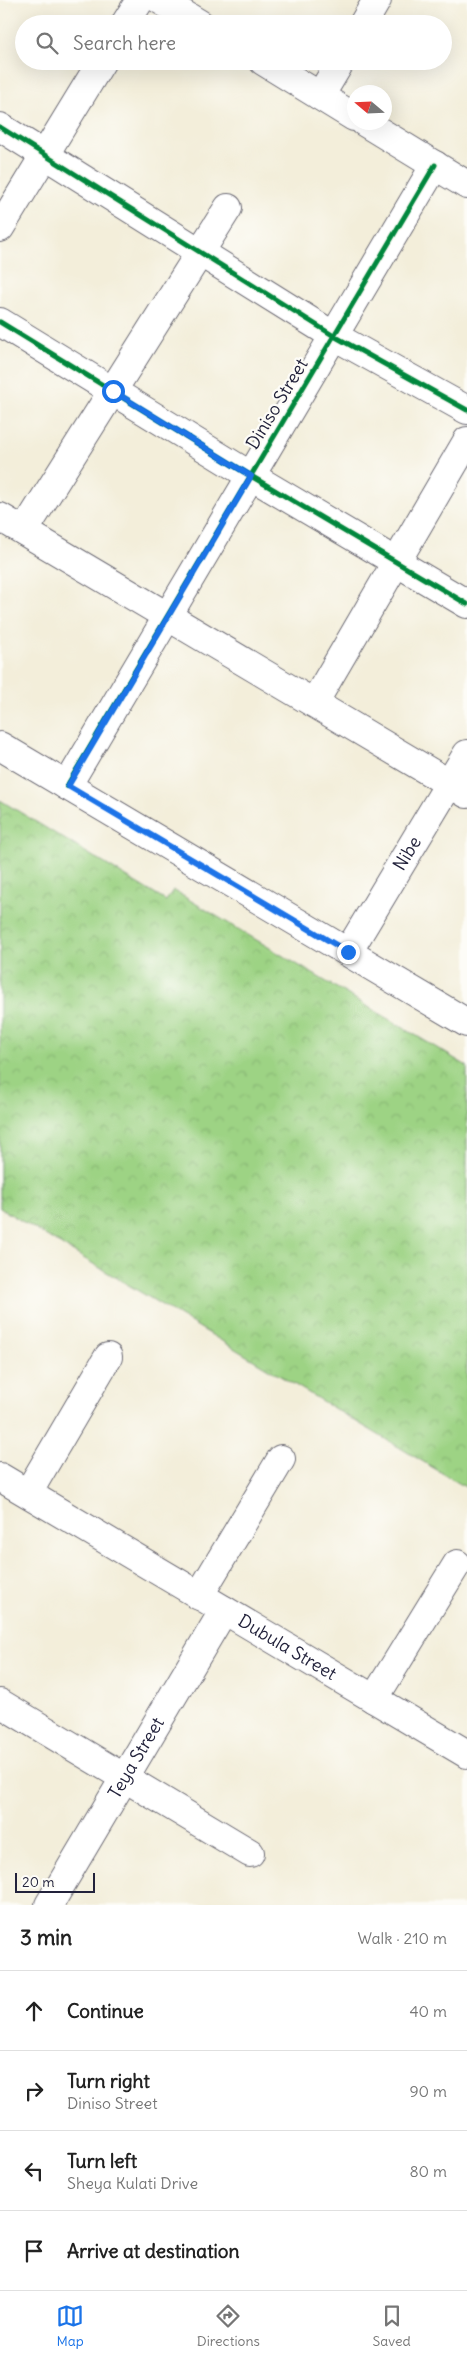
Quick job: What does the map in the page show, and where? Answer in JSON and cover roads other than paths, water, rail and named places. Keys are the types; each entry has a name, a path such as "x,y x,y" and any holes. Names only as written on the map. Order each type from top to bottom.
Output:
{"street":[{"path":"131,15 140,0"},
{"path":"160,0 185,15"},
{"path":"368,15 377,0"},
{"path":"0,228 97,70"},
{"path":"278,70 347,112"},
{"path":"320,96 336,70"},
{"path":"0,127 46,154 334,336 467,410"},
{"path":"377,130 467,185"},
{"name":"Diniso Street","path":"68,786 435,165"},
{"path":"24,531 228,208"},
{"path":"0,322 251,476 467,604"},
{"path":"314,703 467,441"},
{"path":"0,517 458,789"},
{"path":"0,746 467,1023"},
{"name":"Nibe","path":"348,952 458,789 467,754"},
{"path":"28,1493 108,1357"},
{"path":"199,1596 281,1459"},
{"name":"Dubula Street","path":"0,1477 467,1754"},
{"path":"374,1699 458,1564"},
{"name":"Teya Street","path":"49,1905 224,1610"},
{"path":"0,1703 250,1853"}]}
